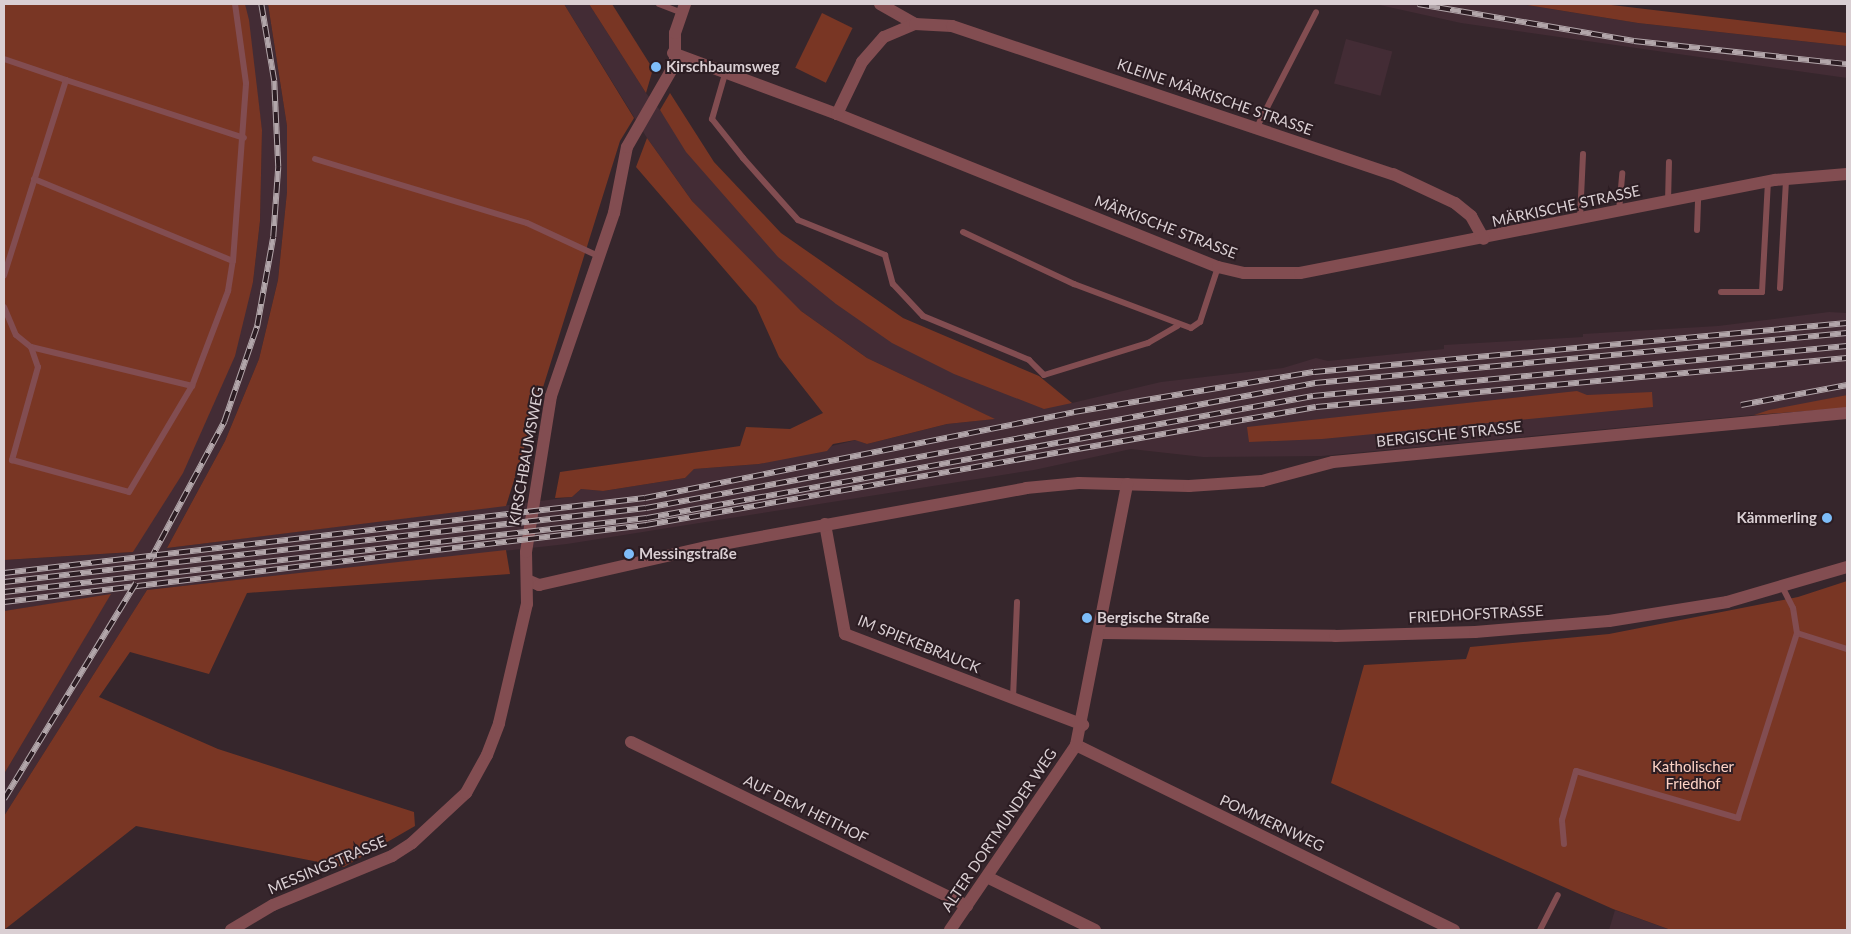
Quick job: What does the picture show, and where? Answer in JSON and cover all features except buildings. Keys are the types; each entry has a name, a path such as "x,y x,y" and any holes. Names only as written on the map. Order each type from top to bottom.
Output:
{"street":[{"name":"KLEINE MÄRKISCHE STRASSE","path":"880,4 915,24"},
{"name":"KIRSCHBAUMSWEG","path":"527,580 526,552 551,396 624,180 627,147 675,64 673,53 683,8"},
{"name":"KLEINE MÄRKISCHE STRASSE","path":"838,114 872,49 884,37 915,24 952,26 1257,127 1436,192 1471,216 1484,239"},
{"name":"MÄRKISCHE STRASSE","path":"673,53 725,74 838,114 1218,267 1276,276 1300,274 1484,239 1768,182 1847,174"},
{"name":"BERGISCHE STRASSE","path":"527,580 539,585 957,497 1079,483 1189,486 1262,481 1333,462 1847,413"},
{"name":"ALTER DORTMUNDER WEG","path":"950,930 989,878 1076,745 1083,725 1127,484"},
{"name":"IM SPIEKEBRAUCK","path":"825,524 845,634 1083,725"},
{"name":"FRIEDHOFSTRASSE","path":"1100,633 1475,632 1674,612 1783,588 1847,566"},
{"name":"MESSINGSTRASSE","path":"232,930 274,905 392,856 440,820 466,793 499,723 520,640 527,580"},
{"name":"AUF DEM HEITHOF","path":"631,742 967,906"},
{"name":"POMMERNWEG","path":"1076,745 1454,930"},
{"path":"989,878 1095,930"}],"lane":[{"path":"4,307 16,335 30,348 38,367 12,460 130,492 192,386 228,291 233,261 244,138 246,83 234,4"},
{"path":"659,4 683,8"},
{"path":"1257,127 1316,12"},
{"path":"4,59 244,138"},
{"path":"725,74 712,119 743,158 798,220 885,255 893,284 923,316 1029,360 1044,375 1148,343 1178,326"},
{"path":"4,275 66,80"},
{"path":"1580,220 1583,154"},
{"path":"315,159 527,223 598,256"},
{"path":"1668,202 1669,162"},
{"path":"1618,212 1622,173"},
{"path":"34,179 233,261"},
{"path":"1780,288 1778,257 1786,179"},
{"path":"1721,292 1762,292 1768,182"},
{"path":"1697,230 1698,196"},
{"path":"962,232 1178,326 1191,328 1200,322 1218,267"},
{"path":"30,348 192,386"},
{"path":"1564,844 1562,820 1576,771 1738,818 1797,633 1794,608 1783,588"},
{"path":"1013,698 1017,602"},
{"path":"1797,633 1847,649"},
{"path":"1540,930 1558,895"}],"shaded area":[{"path":"245,4 268,4 287,126 287,192 278,280 259,359 225,441 167,548 572,497 581,489 603,491 685,478 694,469 759,464 856,440 867,444 947,424 994,419 867,358 801,311 744,258 692,201 647,138 564,4 589,4 646,93 779,257 1072,403 1161,382 1283,368 1316,358 1328,361 1444,349 1444,345 1583,337 1583,334 1718,326 1829,312 1847,313 1847,395 1754,415 1322,456 1203,457 1131,449 1034,470 567,544 147,590 4,816 4,774 110,595 4,611 4,560 133,552 253,282 260,221 262,130"},
{"path":"1375,4 1521,4 1638,23 1847,46 1847,78 1461,23"},
{"path":"1346,39 1392,51 1380,96 1334,83"},
{"path":"1615,910 1671,930 1609,930"}],"green space":[{"path":"4,4 245,4 249,20 262,130 260,221 253,282 235,356 183,473 133,552 4,560"},
{"path":"268,4 564,4 634,118 620,141 506,506 167,548 225,441 259,359 278,280 287,192 287,126"},
{"path":"589,4 612,4 653,69 646,93"},
{"path":"1521,4 1603,4 1847,33 1847,46 1638,23"},
{"path":"822,13 853,28 826,83 795,68"},
{"path":"670,93 714,162 781,233 903,318 1039,376 1072,403 1044,409 954,374 892,343 836,304 778,257 686,152 660,110"},
{"path":"647,138 692,201 801,311 867,358 995,419 947,424 867,444 855,440 833,444 827,451 759,464 694,469 685,478 603,491 581,489 572,497 555,498 560,472 740,446 746,427 790,429 823,413 779,357 756,306 636,167"},
{"path":"1577,391 1587,395 1652,392 1653,407 1322,439 1249,442 1247,427"},
{"path":"1847,395 1847,408 1754,415 1769,410"},
{"path":"506,550 510,574 247,593 209,674 130,652 99,697 218,749 414,812 415,826 344,867 136,826 4,930 4,816 147,590"},
{"name":"Katholischer Friedhof","path":"1847,581 1847,930 1671,930 1613,909 1331,783 1364,665 1466,659 1470,647 1609,634 1798,597"},
{"path":"111,594 4,774 4,611"}],"railway":[{"path":"150,560 224,422 257,326 273,237 278,167 274,81 261,4"},
{"path":"1418,4 1634,41 1847,64"},
{"path":"4,573 645,498 1074,412 1314,372 1847,323"},
{"path":"4,582 646,508 1315,383 1847,333"},
{"path":"4,592 647,518 1313,396 1847,346"},
{"path":"4,602 646,525 1316,407 1847,358"},
{"path":"1741,405 1847,385"},
{"path":"4,799 136,583"}],"place":[{"name":"Kirschbaumsweg","path":"656,67"},
{"name":"Kämmerling","path":"1827,518"},
{"name":"Messingstraße","path":"629,554"},
{"name":"Bergische Straße","path":"1087,618"}]}
